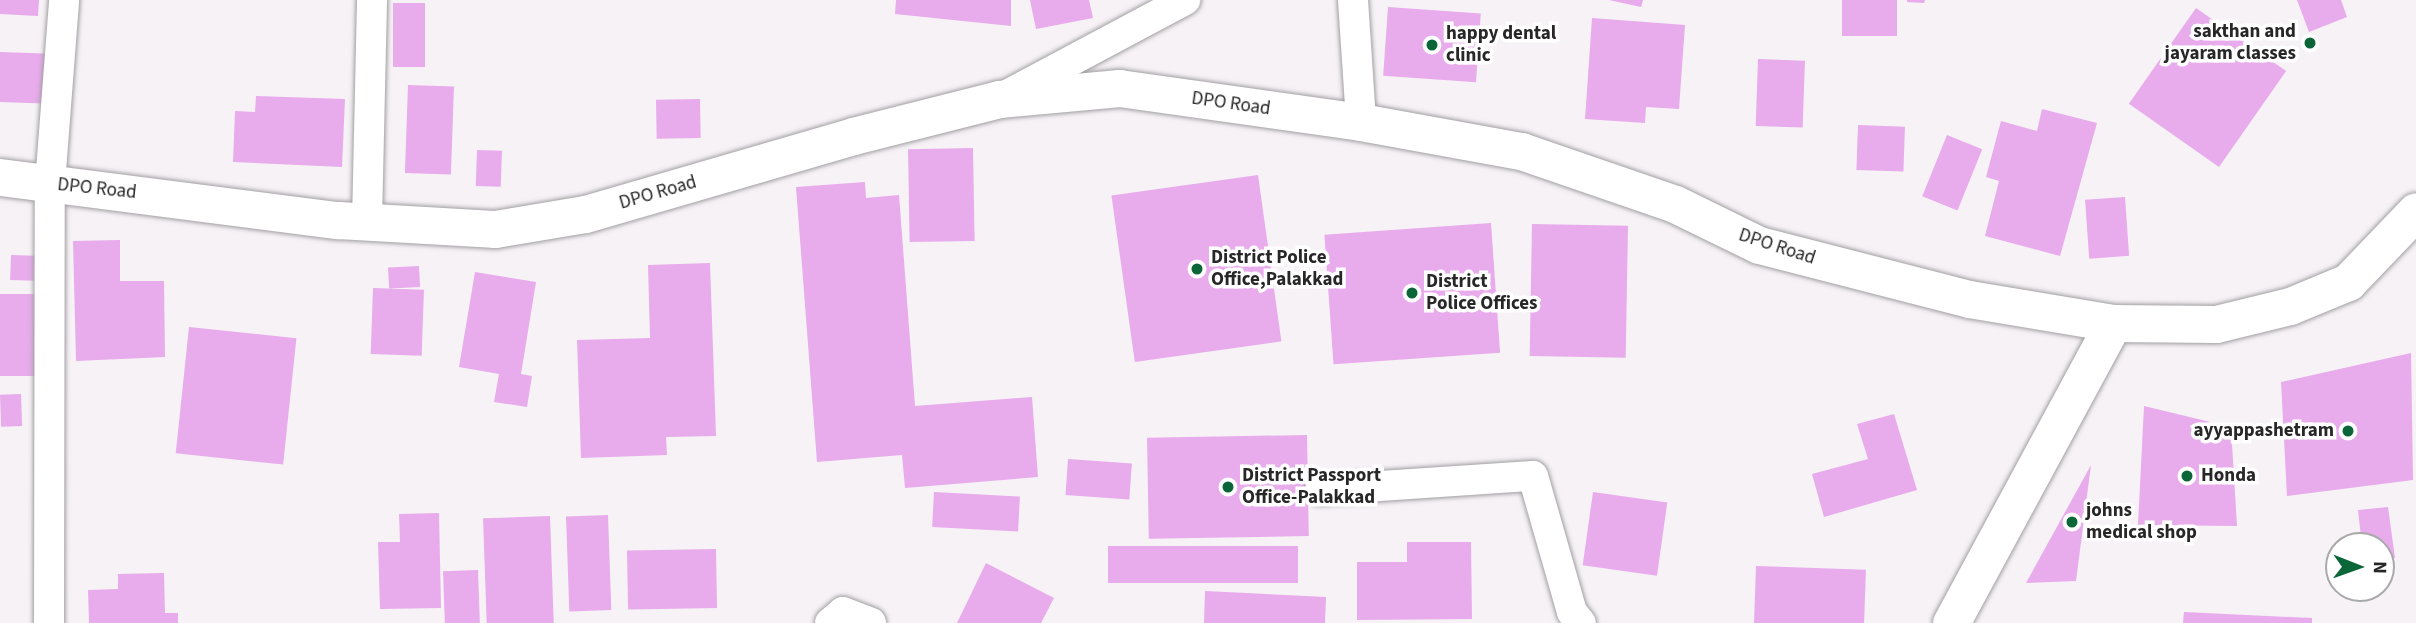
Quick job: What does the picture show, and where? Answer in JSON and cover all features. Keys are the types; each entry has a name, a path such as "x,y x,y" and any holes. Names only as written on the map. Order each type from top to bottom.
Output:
{"street":[{"path":"49,623 50,184 64,0"},
{"path":"368,222 372,0"},
{"path":"999,99 1185,0"},
{"path":"1353,0 1360,122"},
{"name":"DPO Road","path":"0,177 368,222 495,229 585,214 853,136 999,99 1119,88 1360,122 1521,151 1675,204 1759,245 1969,299 2113,323 2216,324 2290,306 2348,282 2416,211"},
{"path":"1951,623 2113,323"},
{"path":"1320,491 1533,476 1572,612 1581,623"},
{"path":"830,623 844,612 871,623"}],"building":[{"path":"0,0 39,0 38,16 0,14"},
{"path":"896,0 1011,0 1011,26 895,14"},
{"path":"1030,0 1089,0 1093,18 1036,29"},
{"path":"1609,0 1643,0 1641,7"},
{"path":"1842,0 1897,0 1897,36 1842,36"},
{"path":"1907,0 1925,0 1924,3"},
{"path":"2297,0 2341,0 2347,17 2309,32"},
{"path":"393,3 425,3 425,67 393,67"},
{"name":"happy dental clinic","path":"1388,7 1481,13 1476,82 1383,76"},
{"path":"2196,8 2286,71 2219,167 2129,104"},
{"path":"1592,18 1685,25 1679,109 1646,107 1645,123 1585,119"},
{"path":"0,52 52,54 50,104 0,102"},
{"path":"1758,59 1805,61 1803,128 1756,126"},
{"path":"408,85 454,87 451,175 405,173"},
{"path":"256,96 345,99 342,167 233,162 235,111 255,112"},
{"path":"700,99 701,138 657,139 656,100"},
{"path":"2042,109 2097,123 2060,256 1985,236 1999,181 1986,177 2001,121 2037,131"},
{"path":"1858,125 1905,127 1903,172 1856,170"},
{"path":"1947,135 1982,149 1958,210 1922,196"},
{"path":"973,148 975,241 910,242 908,149"},
{"path":"477,150 502,151 501,187 476,186"},
{"name":"District Police Office,Palakkad","path":"1258,175 1281,341 1135,362 1111,196"},
{"path":"865,182 866,198 899,195 915,406 1032,397 1038,477 905,488 902,455 817,462 796,187"},
{"path":"2125,197 2129,256 2089,259 2085,200"},
{"name":"District Police Offices","path":"1491,223 1500,353 1333,364 1324,235"},
{"path":"1532,224 1628,226 1626,358 1530,356"},
{"path":"120,240 120,281 164,281 165,357 76,361 73,241"},
{"path":"11,255 35,256 34,281 10,280"},
{"path":"710,263 716,436 666,437 667,455 581,458 577,340 650,338 648,265"},
{"path":"419,266 420,287 389,289 388,268"},
{"path":"475,272 536,282 521,374 532,376 527,407 494,402 499,374 459,367"},
{"path":"373,288 424,290 422,356 371,354"},
{"path":"0,294 36,294 36,376 0,376"},
{"path":"189,327 296,338 283,465 176,453"},
{"name":"ayyappashetram","path":"2411,353 2413,480 2287,496 2281,382"},
{"path":"21,394 22,426 1,427 0,395"},
{"name":"Honda","path":"2144,406 2231,427 2237,526 2138,525"},
{"path":"1894,414 1917,490 1824,517 1812,474 1868,459 1857,424"},
{"name":"District Passport Office-Palakkad","path":"1307,435 1309,536 1149,539 1147,438"},
{"path":"1068,459 1132,463 1129,499 1065,495"},
{"name":"johns medical shop","path":"2091,465 2076,581 2026,583"},
{"path":"934,492 1020,497 1018,531 932,527"},
{"path":"1593,492 1667,502 1657,576 1583,565"},
{"path":"2388,507 2391,532 2360,532 2358,510"},
{"path":"439,513 441,608 380,609 378,542 400,542 399,514"},
{"path":"608,515 611,610 569,611 566,516"},
{"path":"550,516 554,623 487,623 483,518"},
{"path":"1407,542 1471,542 1472,619 1357,620 1357,562 1407,562"},
{"path":"1108,546 1298,546 1298,583 1108,583"},
{"path":"716,549 717,608 628,610 627,551"},
{"path":"986,563 1054,598 1041,623 957,623"},
{"path":"1756,566 1866,570 1864,623 1754,623"},
{"path":"478,570 480,623 445,623 443,571"},
{"path":"164,573 165,613 178,613 178,623 89,623 88,590 118,589 118,574"},
{"path":"1205,591 1326,597 1325,623 1204,623"},
{"path":"2184,612 2312,618 2312,623 2183,623"}],"place":[{"name":"sakthan and jayaram classes","path":"2310,43"},
{"name":"happy dental clinic","path":"1432,45"},
{"name":"District Police Office,Palakkad","path":"1197,269"},
{"name":"District Police Offices","path":"1412,293"},
{"name":"ayyappashetram","path":"2348,431"},
{"name":"Honda","path":"2187,476"},
{"name":"District Passport Office-Palakkad","path":"1228,487"},
{"name":"johns medical shop","path":"2072,522"}]}
